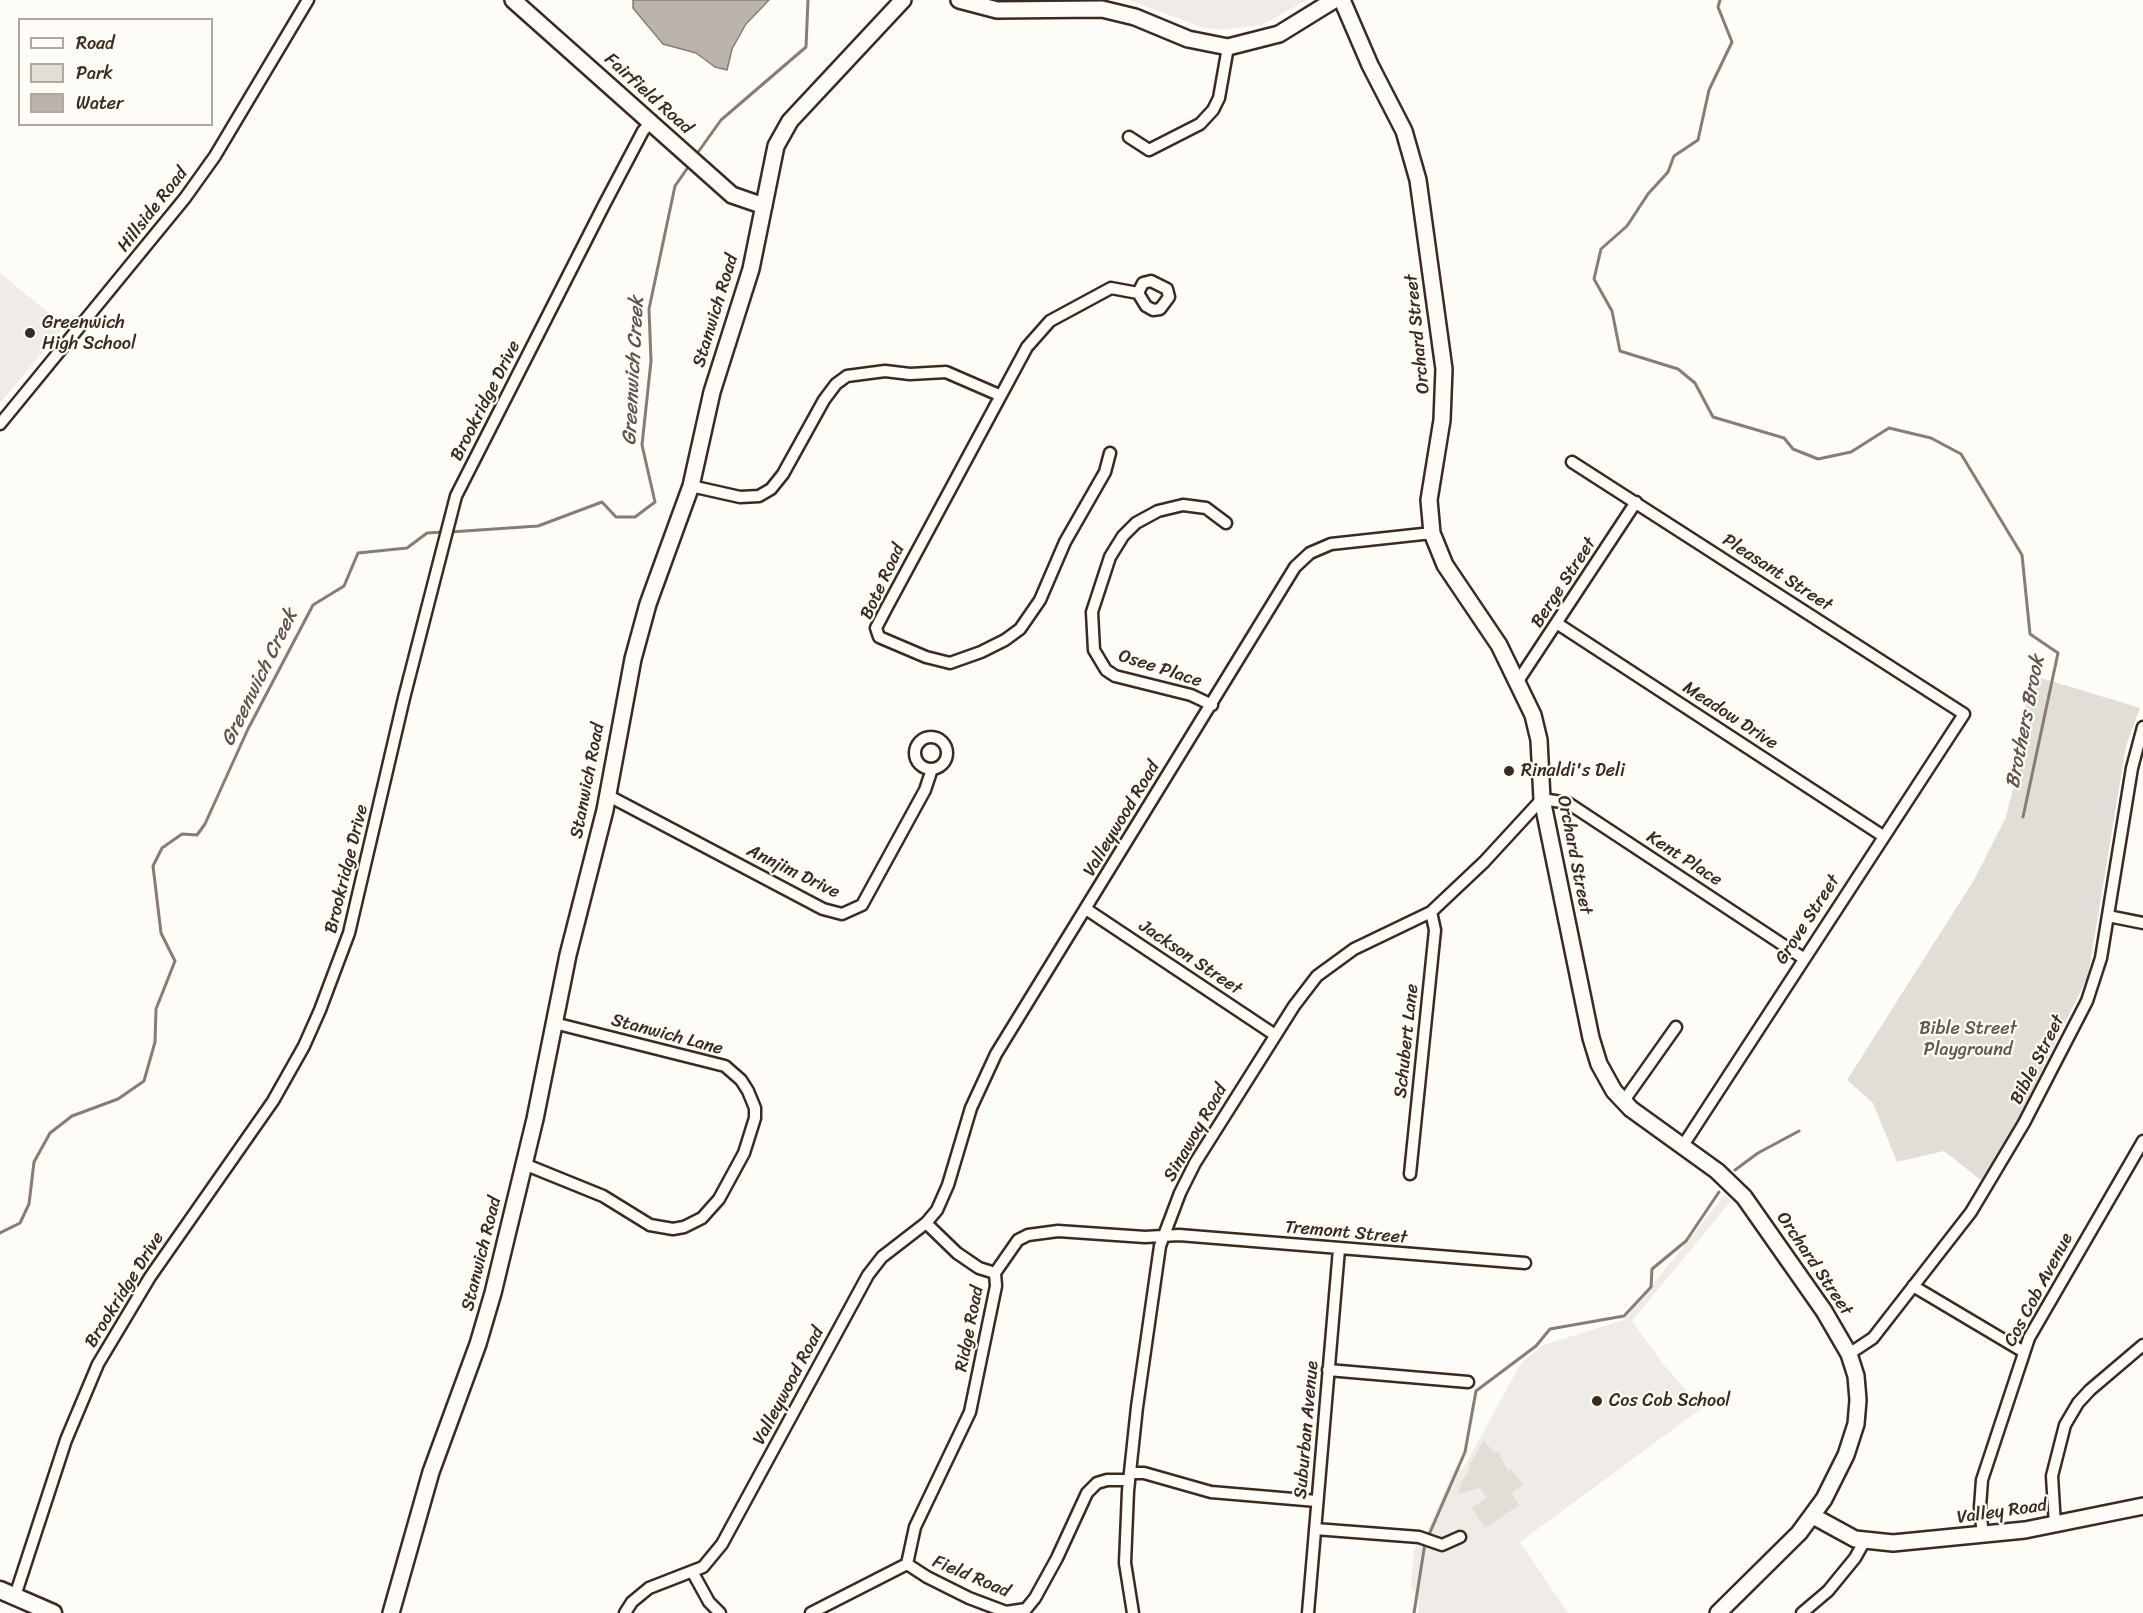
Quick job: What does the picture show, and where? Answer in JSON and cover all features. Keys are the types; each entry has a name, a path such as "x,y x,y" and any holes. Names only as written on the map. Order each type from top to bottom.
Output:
{"main road":[{"path":"8,1593 52,1613"}],"street":[{"name":"Hillside Road","path":"0,424 191,189 215,156 308,0"},
{"name":"Fairfield Road","path":"513,0 737,198 764,206"},
{"name":"Stanwich Road","path":"391,1613 431,1473 483,1329 524,1164 607,795 623,704 637,642 691,486 714,382 751,269 774,155 782,133 903,0"},
{"path":"959,0 997,10 1102,9 1135,17 1188,39 1228,47 1279,34 1334,0"},
{"name":"Orchard Street","path":"1342,0 1370,65 1404,131 1418,180 1444,369 1442,420 1429,500 1432,533 1445,565 1499,645 1518,681 1537,728 1542,799 1594,1050 1606,1079 1623,1102 1727,1179 1750,1204 1819,1303 1849,1354 1857,1384 1856,1424 1839,1471 1814,1516 1718,1613"},
{"path":"1129,137 1149,150 1200,124 1213,110 1219,98 1228,47"},
{"name":"Brookridge Drive","path":"8,1593 66,1440 98,1364 146,1284 273,1101 304,1046 320,1010 349,933 448,523 459,490 604,205 643,131 651,122"},
{"name":"Bote Road","path":"1110,453 1105,472 1065,542 1040,600 1029,619 1012,635 981,652 950,663 926,657 879,637 876,628 886,607 1027,346 1050,321 1111,288 1138,293"},
{"path":"691,486 740,498 759,496 771,489 783,474 824,400 836,384 847,376 885,371 910,374 946,372 999,395"},
{"name":"Pleasant Street","path":"1572,462 1964,714"},
{"name":"Berge Street","path":"1518,681 1558,624 1636,502"},
{"name":"Osee Place","path":"1212,705 1191,695 1115,676 1106,670 1094,650 1092,612 1110,556 1123,536 1136,523 1158,512 1183,505 1206,508 1226,523"},
{"name":"Valleywood Road","path":"625,1613 632,1602 649,1588 693,1573 710,1562 872,1269 882,1257 926,1223 937,1210 948,1185 971,1108 986,1074 1287,579 1303,558 1324,546 1342,542 1432,533"},
{"name":"Meadow Drive","path":"1558,624 1883,836"},
{"name":"Grove Street","path":"1682,1147 1964,714"},
{"name":"Bible Street","path":"1849,1354 1873,1338 1971,1212 2045,1084 2092,988 2101,958 2132,768 2143,727"},
{"name":"Annjim Drive","path":"607,795 823,909 842,914 862,905 925,790 932,769"},
{"name":"Sinawoy Road","path":"1133,1613 1125,1563 1130,1477 1155,1277 1164,1236 1186,1179 1275,1035 1306,990 1334,962 1354,949 1431,912 1484,862 1542,799"},
{"name":"Kent Place","path":"1542,799 1568,804 1803,958"},
{"name":"Jackson Street","path":"1086,909 1275,1035"},
{"name":"Schubert Lane","path":"1410,1174 1435,930 1431,912"},
{"path":"2108,916 2143,923"},
{"name":"Stanwich Lane","path":"524,1164 603,1196 650,1225 674,1229 695,1224 716,1204 744,1153 755,1118 748,1091 741,1080 725,1066 554,1023"},
{"path":"1623,1102 1676,1027"},
{"name":"Cos Cob Avenue","path":"1983,1536 1982,1480 2024,1352 2058,1284 2143,1141"},
{"path":"926,1223 957,1253 979,1268 995,1273"},
{"name":"Ridge Road","path":"907,1564 915,1527 970,1412 996,1286 995,1273 1018,1240 1037,1233 1058,1231 1164,1236"},
{"name":"Tremont Street","path":"1164,1236 1525,1263"},
{"name":"Suburban Avenue","path":"1308,1613 1339,1249"},
{"path":"1913,1286 2024,1352"},
{"path":"2055,1525 2052,1476 2065,1425 2078,1403 2090,1390 2143,1345"},
{"path":"1328,1370 1468,1383"},
{"path":"1130,1477 1144,1473 1212,1492 1317,1501"},
{"name":"Field Road","path":"811,1613 907,1564 927,1577 1006,1612 1026,1609 1035,1598 1057,1558 1087,1493 1097,1483 1130,1477"},
{"name":"Valley Road","path":"1814,1516 1864,1542 1893,1543 1983,1536 2055,1525 2143,1506"},
{"path":"1315,1529 1419,1537 1442,1545 1460,1537"},
{"path":"1802,1613 1828,1592 1855,1558 1864,1542"},
{"path":"693,1573 709,1602 720,1613"}],"shaded area":[{"path":"1129,0 1307,0 1262,25 1222,30 1201,27"},
{"name":"Greenwich High School","path":"0,273 65,326 0,403"},
{"name":"Cos Cob School","path":"1725,1195 1731,1201 1632,1321 1663,1364 1702,1408 1520,1542 1568,1613 1418,1613 1419,1601 1411,1586 1414,1550 1427,1531 1456,1466 1462,1471 1521,1363 1543,1345 1624,1320"}],"green space":[{"name":"Bible Street Playground","path":"2028,674 2140,708 2126,746 2088,976 2014,1127 1982,1181 1944,1151 1897,1162 1873,1103 1847,1080 1974,880 2006,817 2021,756"},
{"path":"1484,1440 1494,1453 1498,1452 1508,1471 1511,1469 1523,1484 1512,1493 1519,1505 1485,1528 1472,1508 1487,1498 1480,1488 1458,1494 1462,1480 1469,1472 1470,1464"}],"water":[{"path":"633,0 769,0 746,24 732,49 727,70 715,67 696,53 663,44 633,8"}],"waterway":[{"name":"Greenwich Creek","path":"696,155 721,120 806,47 808,0"},
{"name":"Brothers Brook","path":"1720,0 1718,7 1732,42 1709,90 1698,140 1674,156 1668,172 1648,194 1627,226 1601,249 1594,279 1612,311 1620,351 1678,369 1695,383 1713,417 1784,438 1793,449 1818,459 1851,452 1889,428 1931,438 1961,454 2022,555 2030,634 2058,653 2023,817"},
{"name":"Greenwich Creek","path":"450,532 538,526 602,502 616,517 635,517 655,502 642,445 651,361 649,309 675,186 691,163"},
{"name":"Greenwich Creek","path":"0,1233 20,1223 29,1204 34,1162 50,1133 72,1116 118,1099 144,1081 155,1042 156,1009 175,961 161,933 153,866 162,848 182,834 197,835 205,824 248,729 313,605 344,586 358,553 407,548 427,533 444,532"},
{"name":"Brothers Brook","path":"1735,1170 1758,1153 1799,1131"},
{"name":"Brothers Brook","path":"1428,1537 1465,1452 1476,1391 1536,1346 1550,1329 1624,1316 1651,1287 1652,1269 1686,1241 1719,1192"},
{"name":"Brothers Brook","path":"1414,1613 1425,1543"}],"place":[{"name":"Greenwich High School","path":"30,333"},
{"name":"Rinaldi's Deli","path":"1509,771"},
{"name":"Cos Cob School","path":"1597,1401"}]}
